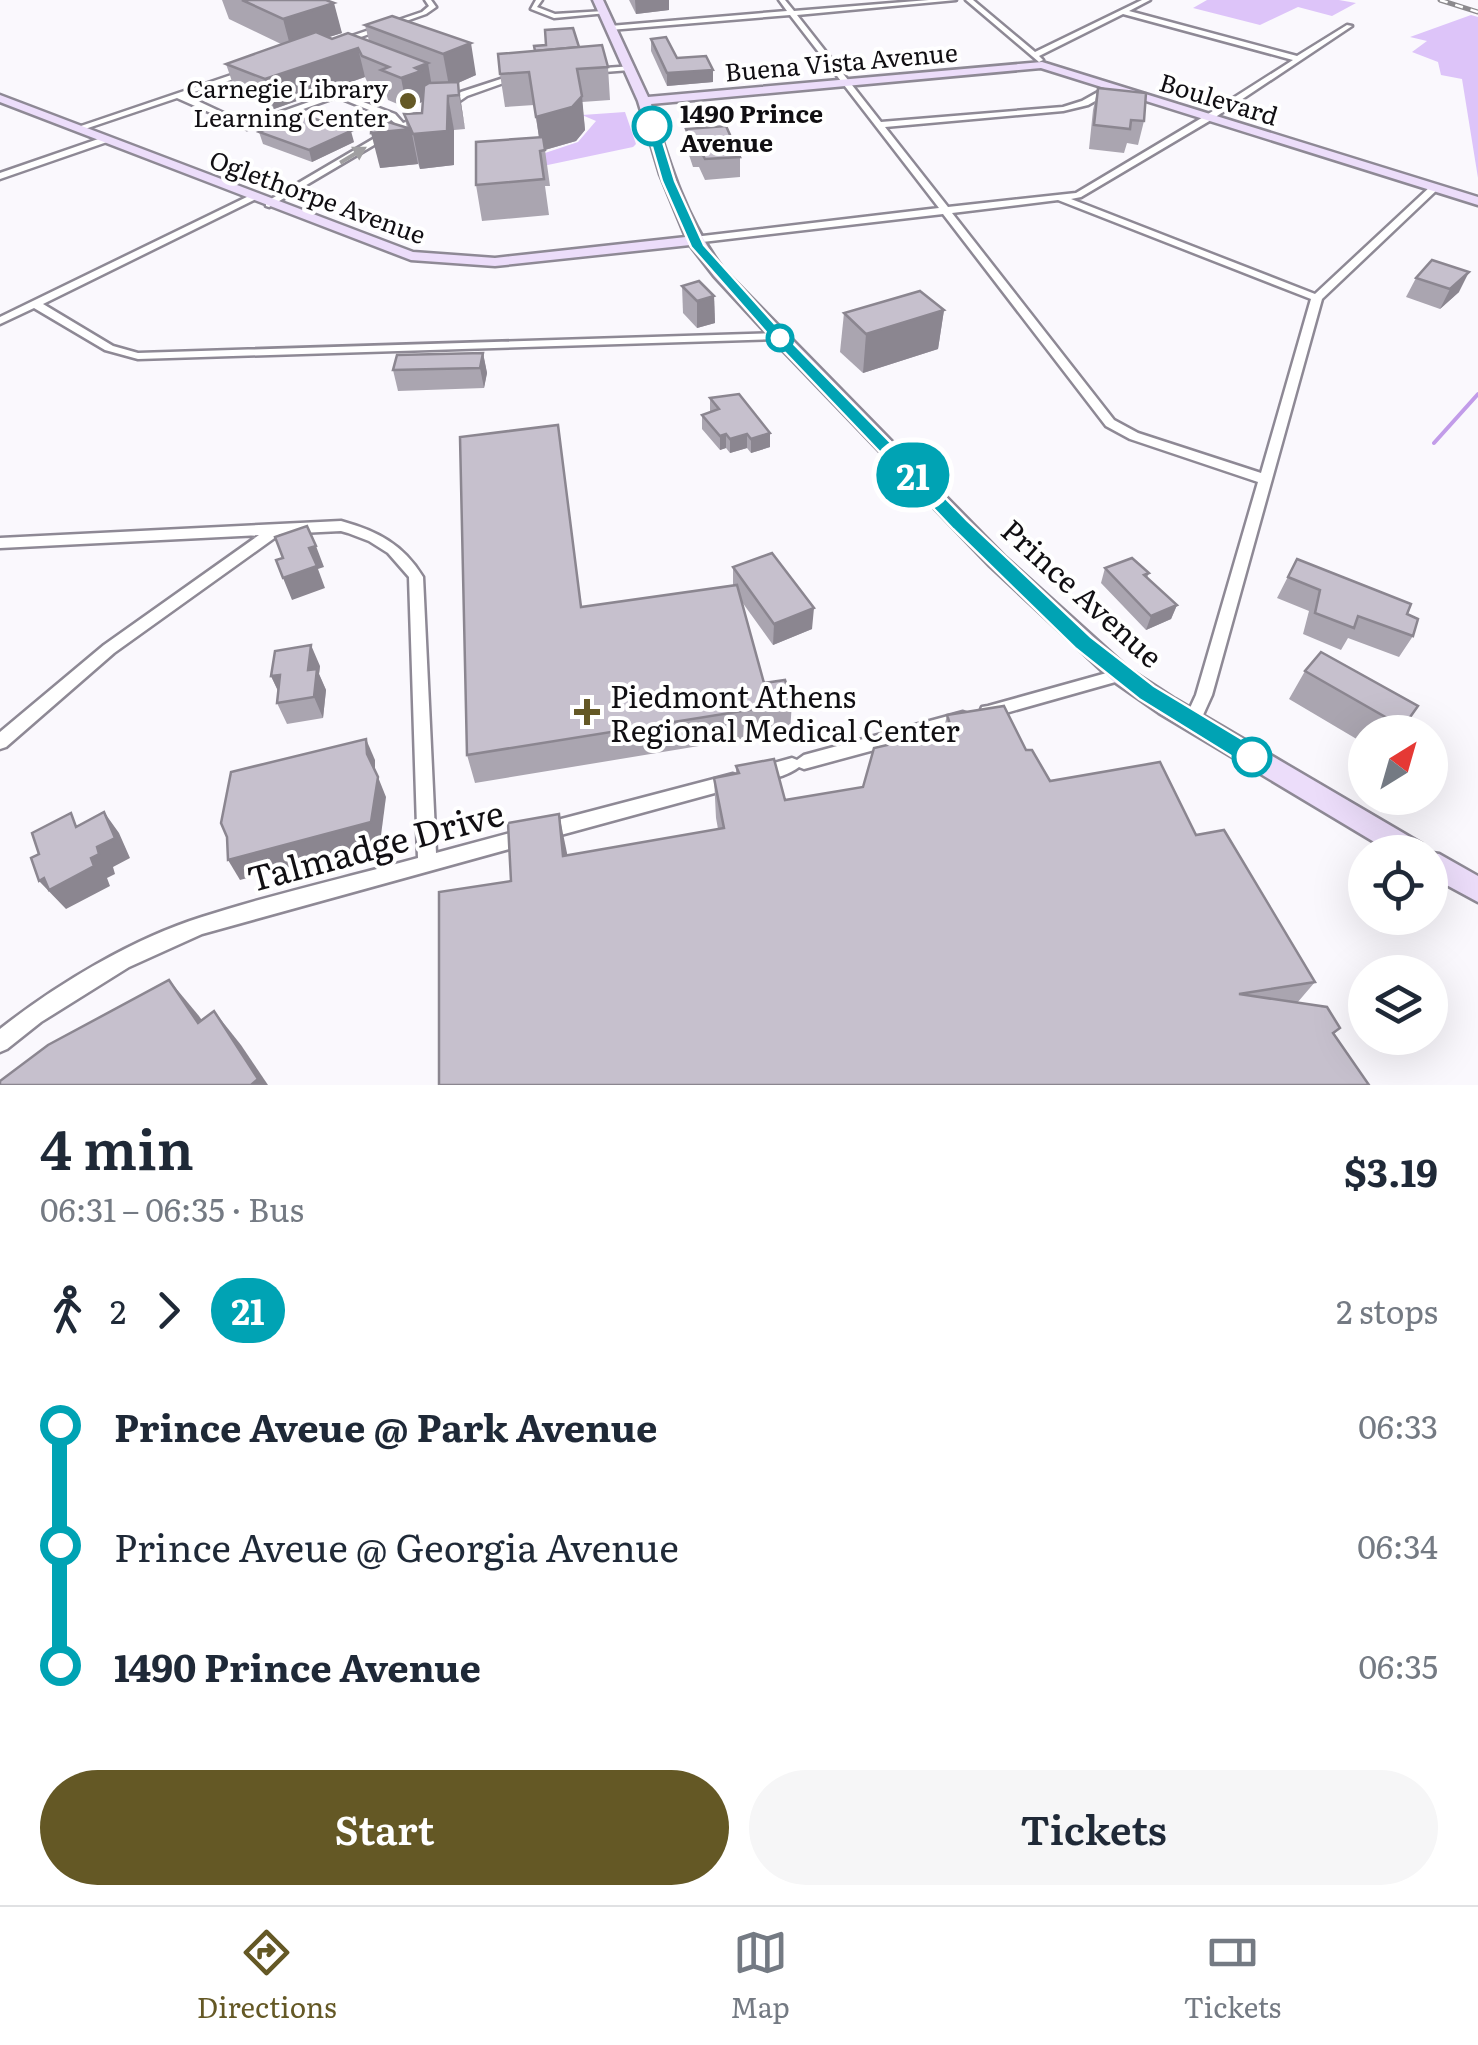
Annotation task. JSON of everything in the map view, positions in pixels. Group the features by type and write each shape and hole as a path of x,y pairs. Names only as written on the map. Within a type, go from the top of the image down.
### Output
{"main road":[{"name":"Prince Avenue","path":"598,0 644,101 666,174 694,240 719,274 972,537 1121,674 1192,721 1384,835"},
{"name":"Buena Vista Avenue","path":"644,101 846,83 1038,60"},
{"name":"Boulevard","path":"1038,60 1110,89 1478,201"},
{"name":"Oglethorpe Avenue","path":"0,98 394,252 436,260 494,262 694,240"},
{"path":"1448,872 1478,890"}],"street":[{"path":"344,51 328,45 428,11 433,4 428,0"},
{"path":"539,0 533,8 547,15 604,13"},
{"path":"782,0 1110,422 1134,436 1264,478"},
{"path":"610,28 953,0"},
{"name":"Boulevard","path":"968,0 1038,60"},
{"name":"Buena Vista Avenue","path":"1038,60 1147,0"},
{"path":"1116,2 1125,11 1300,59"},
{"path":"694,240 1060,198 1088,190 1349,26"},
{"path":"346,28 361,34"},
{"path":"76,129 260,67"},
{"path":"583,72 630,68"},
{"path":"440,110 459,96 506,78 529,76"},
{"path":"878,125 1062,109 1110,89"},
{"path":"178,95 247,126 337,94 392,116 402,126"},
{"path":"269,204 402,126 427,116"},
{"path":"0,176 104,140"},
{"path":"1192,721 1204,694 1317,298 1434,188"},
{"path":"0,321 253,197"},
{"path":"1060,198 1317,298"},
{"path":"34,304 109,348 138,356 778,336"},
{"path":"0,544 340,526 369,533 399,554 416,576 427,863"},
{"path":"0,742 109,649 279,528"},
{"name":"Talmadge Drive","path":"0,1042 34,1015 122,960 200,926 1121,674"}],"shaded area":[{"path":"1207,0 1356,3 1332,16 1298,7 1260,25 1193,8"},
{"path":"1471,15 1478,17 1478,178 1462,79 1441,75 1438,62 1412,52 1427,41 1410,37"},
{"path":"625,112 636,144 633,147 543,166 542,154 578,142 596,121 582,115"}],"building":[{"path":"242,0 326,0 334,3 283,19"},
{"path":"392,16 471,43 443,54 365,25"},
{"path":"573,28 579,47 535,51 534,46 546,45 545,30"},
{"path":"316,32 332,39 348,33 428,63 415,68 421,71 401,78 381,70 389,67 362,56 358,48 265,79 226,64"},
{"path":"666,37 677,58 706,56 713,70 667,73 651,39"},
{"path":"602,45 608,67 577,69 582,96 572,107 536,117 529,72 500,74 498,54"},
{"path":"458,82 459,95 448,96 447,131 413,134 404,114 422,113 424,86"},
{"path":"1098,88 1146,93 1144,121 1131,120 1130,129 1094,125"},
{"path":"301,114 351,131 309,150 259,132"},
{"path":"372,117 411,129 371,133"},
{"path":"726,126 740,157 705,159 698,146 693,147 686,129"},
{"path":"543,137 545,150 540,151 544,179 476,185 476,142"},
{"path":"1432,260 1469,272 1450,289 1416,278"},
{"path":"699,281 714,296 697,301 682,286"},
{"path":"920,291 944,310 866,334 844,313"},
{"path":"483,353 480,368 393,370 397,355"},
{"path":"739,394 770,433 751,439 747,434 730,439 726,434 720,436 702,415 719,409 710,398"},
{"path":"558,425 581,607 737,585 764,683 785,680 792,703 467,755 460,437"},
{"path":"307,526 316,546 309,548 317,566 283,578 276,560 283,558 275,537"},
{"path":"772,553 814,608 774,624 733,567"},
{"path":"1132,558 1149,573 1144,575 1177,605 1151,616 1105,568"},
{"path":"1297,559 1411,604 1407,614 1418,619 1413,636 1358,616 1354,628 1315,613 1320,590 1288,577"},
{"path":"311,645 308,670 317,669 314,697 277,703 280,675 271,676 275,651"},
{"path":"1321,652 1418,706 1412,715 1382,715 1305,671"},
{"path":"1004,706 1026,750 1032,750 1050,781 1160,762 1196,835 1224,830 1315,982 1239,994 1327,1007 1340,1028 1333,1033 1369,1085 439,1085 439,892 511,881 508,823 559,814 563,856 724,828 714,778 739,773 736,766 774,759 785,800 863,787 874,748 952,730 947,715"},
{"path":"366,739 367,754 378,777 371,822 228,860 227,837 221,823 231,772"},
{"path":"104,812 115,838 97,847 99,854 91,858 94,866 49,890 44,878 39,881 31,858 39,854 32,833 71,813 76,827"},
{"path":"169,980 198,1023 214,1011 258,1079 251,1085 0,1085 0,1081 48,1045"}],"waterway":[{"path":"1434,443 1478,394"}],"railway":[{"path":"1440,0 1478,12"}],"bus line":[{"name":"21","path":"652,126 687,226 719,274 960,525 1083,642 1146,692 1252,757"}],"place":[{"name":"Carnegie Library Learning Center","path":"408,101"},
{"name":"1490 Prince Avenue","path":"652,126"},
{"name":"Piedmont Athens Regional Medical Center","path":"587,712"}]}
